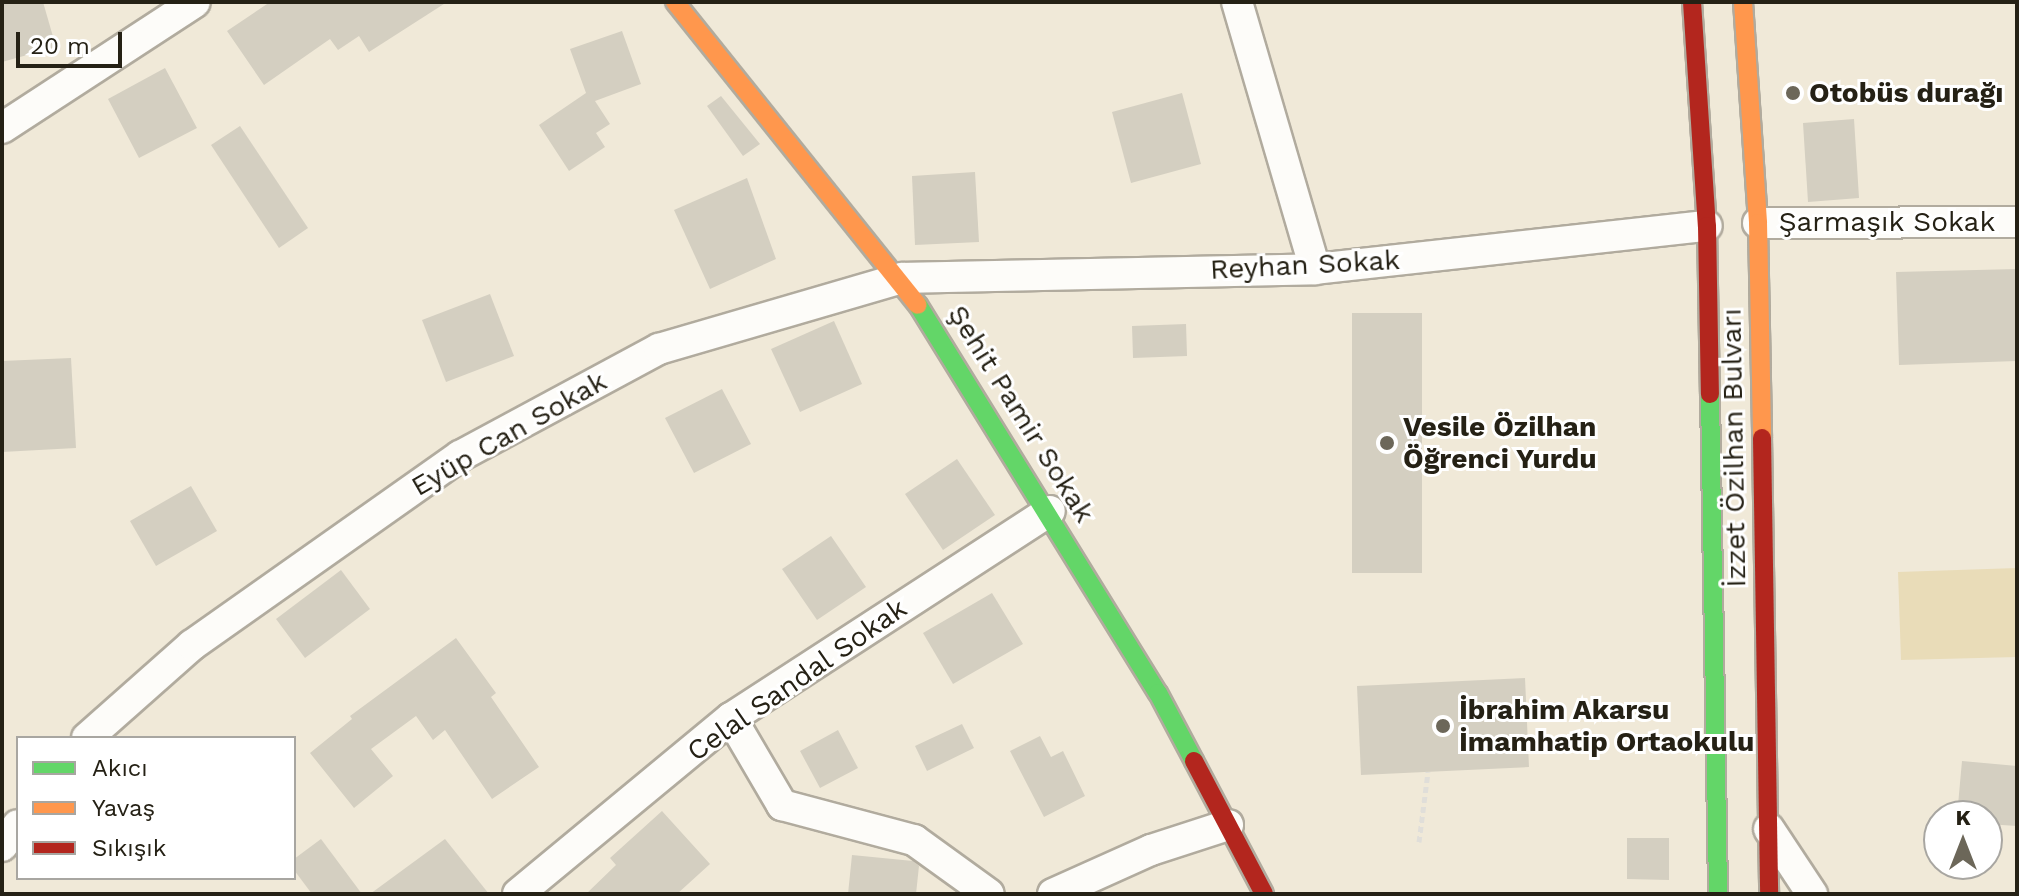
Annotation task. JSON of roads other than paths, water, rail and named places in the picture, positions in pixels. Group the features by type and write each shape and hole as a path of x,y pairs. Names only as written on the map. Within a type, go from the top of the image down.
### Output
{"main road":[{"name":"Şehit Pamir Sokak","path":"675,2 902,278 1050,511 1158,693 1264,894"},
{"name":"İzzet Özilhan Bulvarı","path":"1692,2 1707,226 1718,894"},
{"name":"İzzet Özilhan Bulvarı","path":"1743,2 1758,223 1769,894"},
{"path":"1707,226 1758,223"}],"street":[{"path":"2,128 195,2"},
{"path":"1237,2 1315,269"},
{"name":"Şarmaşık Sokak","path":"1758,223 2017,222"},
{"name":"Reyhan Sokak","path":"902,278 1315,269 1707,226"},
{"name":"Eyüp Can Sokak","path":"89,736 192,645 460,456 659,349 902,278"},
{"name":"Celal Sandal Sokak","path":"518,894 731,718 1050,511"},
{"path":"731,718 782,805 914,840 989,894"},
{"path":"1053,894 1151,850 1228,825"},
{"path":"2,846 16,828"},
{"path":"1769,829 1812,894"}],"place":[{"name":"Otobüs durağı","path":"1793,93"},
{"name":"Vesile Özilhan Öğrenci Yurdu","path":"1387,443"},
{"name":"İbrahim Akarsu İmamhatip Ortaokulu","path":"1443,726"}]}
